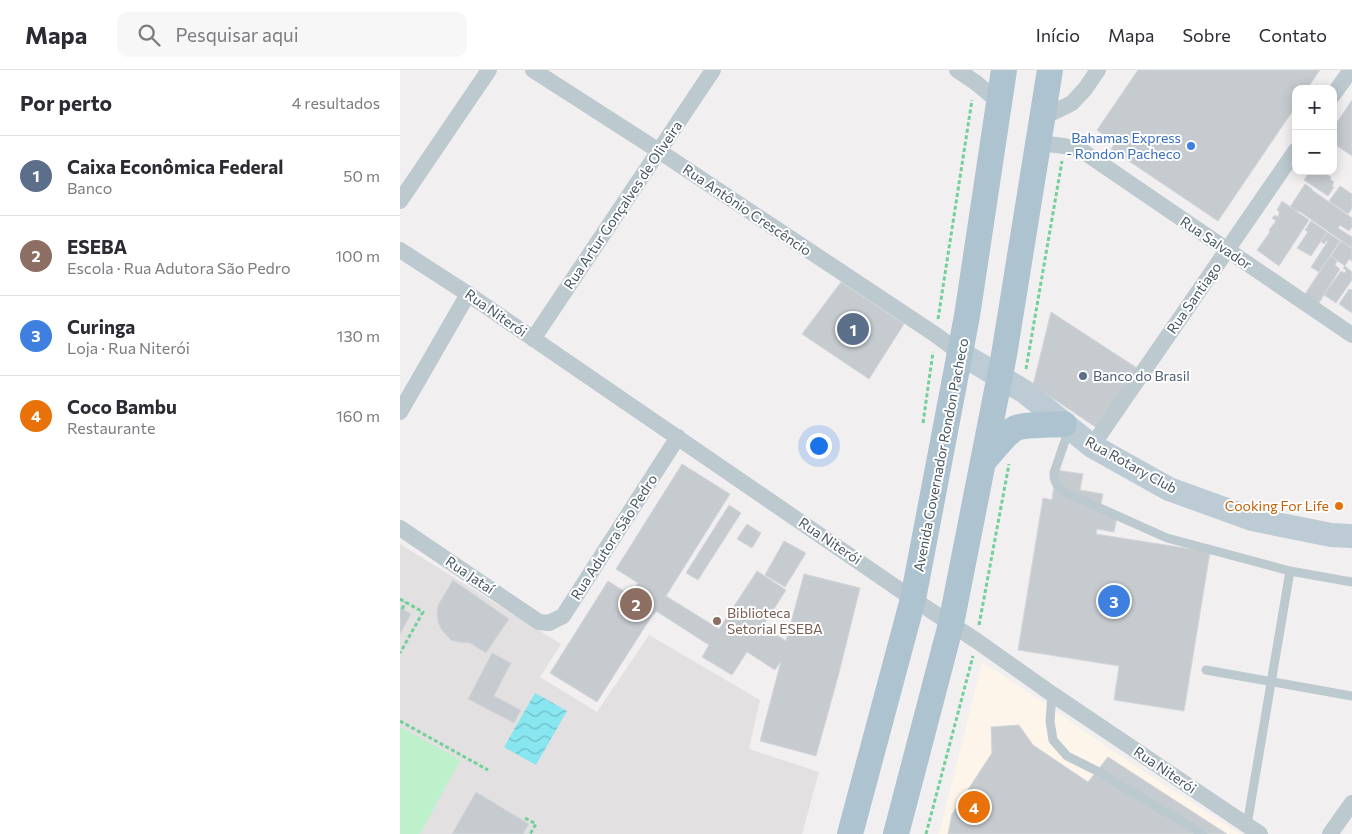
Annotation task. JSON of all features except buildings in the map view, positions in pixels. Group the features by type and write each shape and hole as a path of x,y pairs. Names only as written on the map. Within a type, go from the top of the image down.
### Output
{"main road":[{"name":"Avenida Governador Rondon Pacheco","path":"850,834 913,599 967,316 1004,70"},
{"path":"896,834 952,624 999,376 1050,70"},
{"name":"Rua Rotary Club","path":"960,353 1025,392 1092,446 1169,489 1252,519 1331,535 1352,536"},
{"path":"982,463 996,446 1016,428 1038,425 1067,426"}],"street":[{"path":"400,201 489,70"},
{"name":"Rua Antônio Crescêncio","path":"533,70 659,151 936,335 960,353"},
{"name":"Rua Artur Gonçalves de Oliveira","path":"533,339 713,70"},
{"path":"956,70 975,82 999,102"},
{"path":"1041,131 1072,103 1085,89 1098,70"},
{"path":"1337,89 1351,70"},
{"name":"Rua Salvador","path":"1041,131 1064,146 1081,150 1352,335"},
{"name":"Rua Santiago","path":"1092,446 1292,156"},
{"name":"Rua Niterói","path":"400,250 468,294 1253,830"},
{"path":"400,412 468,294"},
{"name":"Rua Adutora São Pedro","path":"539,622 549,623 563,616 678,437"},
{"name":"Rua Jataí","path":"400,528 539,622"},
{"path":"1330,834 1352,803"}],"lane":[{"path":"1067,426 1054,473 1057,487 1064,492 1167,538 1290,571 1352,582"},
{"path":"1253,830 1270,682 1290,571"},
{"path":"1206,670 1352,696"},
{"path":"1052,694 1050,721 1053,740 1067,756 1097,771 1203,834"}],"path":[{"path":"936,335 975,82"},
{"path":"400,599 423,612 400,653"},
{"path":"402,609 406,602"},
{"path":"400,721 488,770"},
{"path":"525,818 536,824 530,834"}],"shaded area":[{"path":"400,544 561,644 540,677 597,712 649,635 760,700 749,749 819,772 802,834 400,834"},
{"path":"982,662 1116,753 1240,834 939,834"}],"green space":[{"path":"400,727 460,760 420,834 400,834"}],"water":[{"path":"535,693 567,711 536,765 504,747"}],"place":[{"name":"Bahamas Express - Rondon Pacheco","path":"1191,146"},
{"name":"Caixa Econômica Federal","path":"853,329"},
{"name":"Banco do Brasil","path":"1083,376"},
{"name":"Cooking For Life","path":"1339,506"},
{"name":"Curinga","path":"1114,601"},
{"name":"ESEBA","path":"636,604"},
{"name":"Biblioteca Setorial ESEBA","path":"717,621"},
{"name":"Coco Bambu","path":"974,807"}]}
